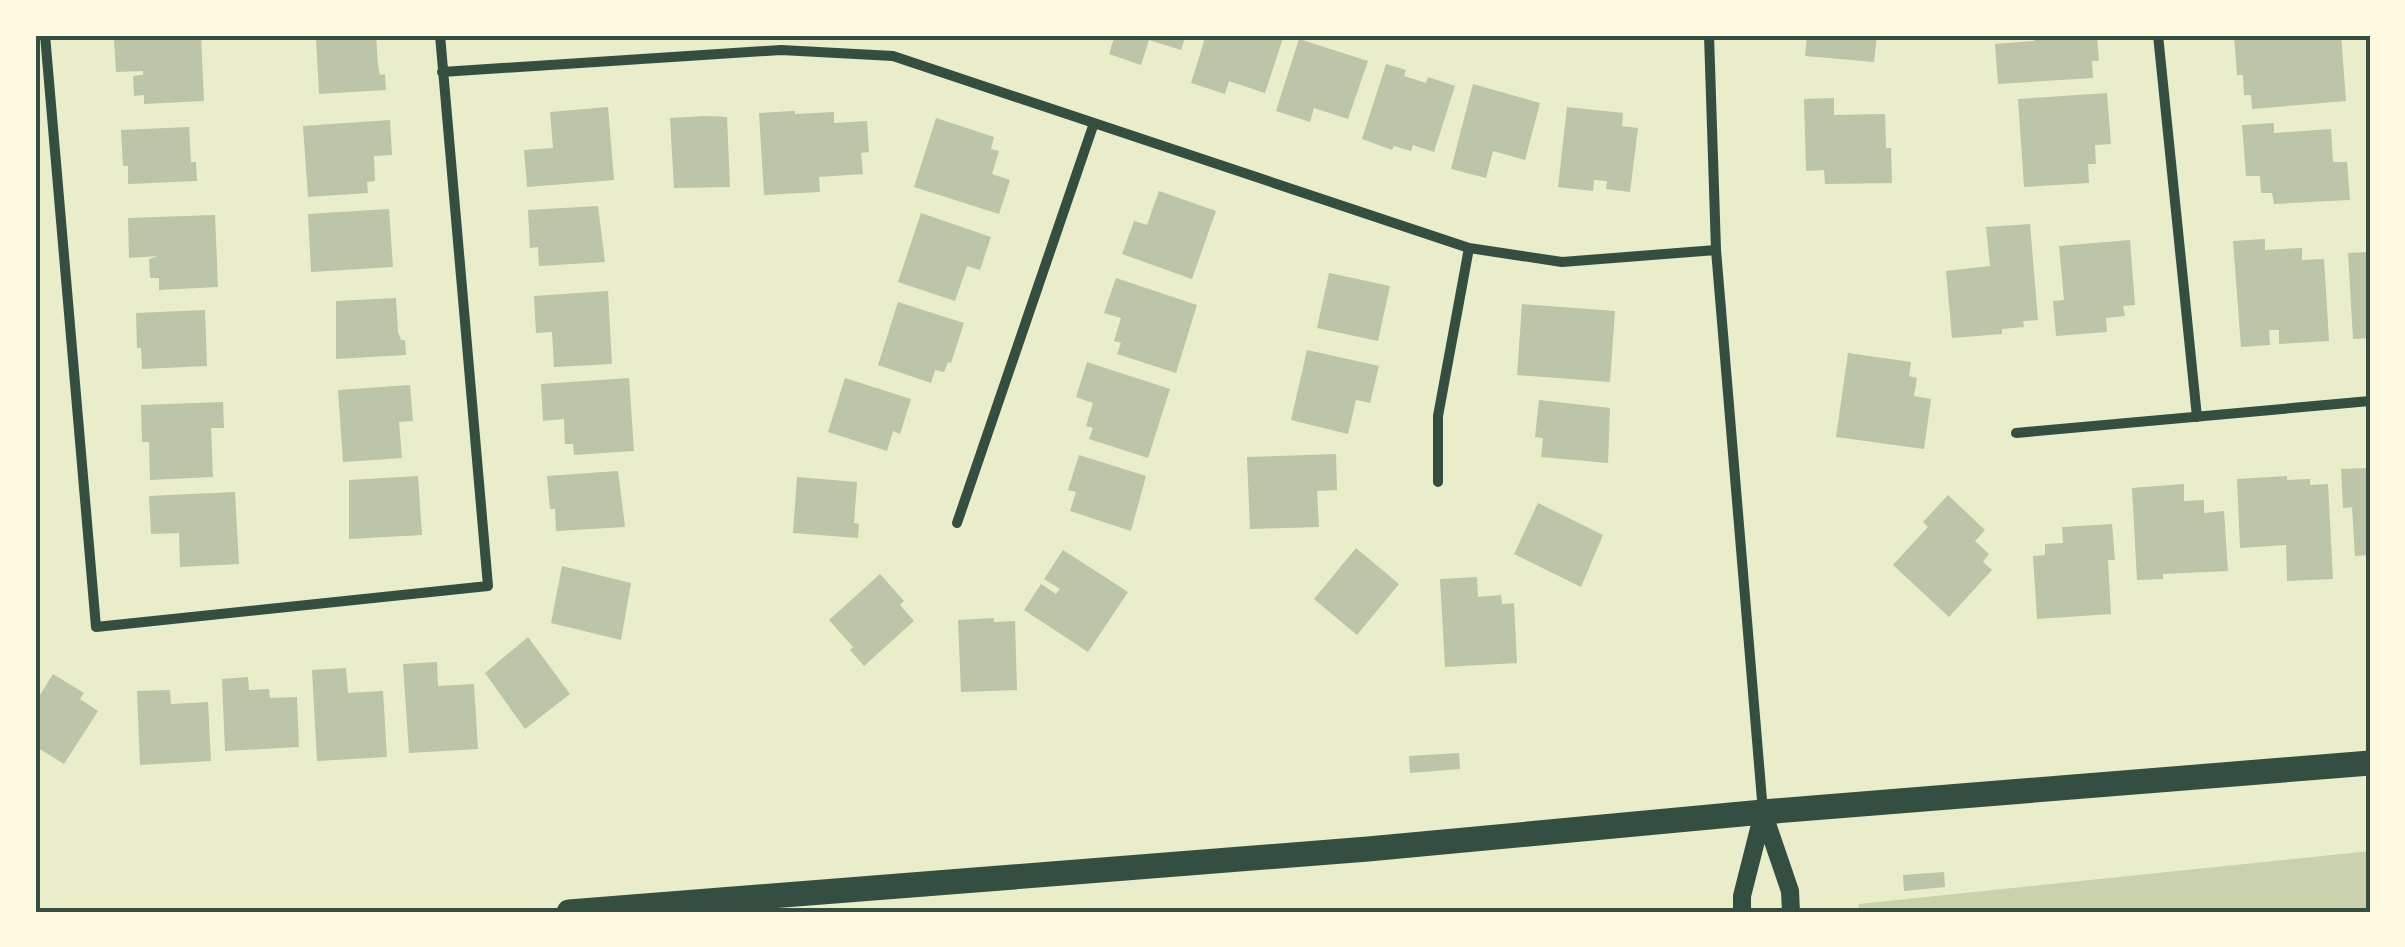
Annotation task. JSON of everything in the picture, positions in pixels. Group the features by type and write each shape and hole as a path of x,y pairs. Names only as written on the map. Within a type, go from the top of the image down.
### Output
{"main road":[{"path":"570,912 1368,849 1763,812 2370,763"}],"street":[{"path":"44,35 96,626 488,586 440,35"},
{"path":"1709,35 1716,250 1763,812 1790,891 1791,912"},
{"path":"2158,35 2197,417"},
{"path":"442,72 781,50 894,56 1468,248 1562,262 1716,250"},
{"path":"957,523 1094,123"},
{"path":"1438,482 1438,416 1468,248"},
{"path":"2016,432 2370,402"},
{"path":"1742,912 1742,896 1763,812"}],"green space":[{"path":"2370,851 2370,912 1858,912 1859,904"}],"building":[{"path":"201,35 204,101 144,104 144,95 134,96 133,76 143,75 143,71 116,72 114,39"},
{"path":"376,35 378,65 380,75 385,74 386,90 319,94 316,37"},
{"path":"1115,35 1186,35 1181,50 1149,40 1141,65 1109,54"},
{"path":"1206,35 1284,35 1265,93 1229,81 1225,94 1191,83"},
{"path":"1807,35 1877,35 1874,62 1805,56"},
{"path":"2033,35 2097,35 2099,61 2092,61 2093,78 1998,84 1995,44 2034,41"},
{"path":"2234,35 2341,35 2346,101 2252,109 2251,95 2244,95 2243,75 2237,75"},
{"path":"1299,39 1368,61 1348,119 1314,108 1310,122 1276,111"},
{"path":"1386,64 1406,70 1404,76 1426,83 1428,77 1455,86 1434,152 1413,145 1411,151 1394,146 1392,150 1362,139"},
{"path":"1473,84 1540,103 1525,160 1493,151 1486,178 1451,169"},
{"path":"2107,93 2111,144 2095,145 2096,164 2088,164 2089,183 2024,187 2018,99"},
{"path":"1834,98 1834,115 1885,114 1892,183 1825,184 1824,170 1806,171 1804,99"},
{"path":"608,107 614,180 527,187 524,150 553,148 550,112"},
{"path":"1567,107 1623,113 1622,126 1638,128 1630,192 1606,189 1607,181 1594,180 1593,191 1558,187"},
{"path":"834,112 834,123 867,121 869,152 861,153 863,174 819,177 820,192 764,195 759,113"},
{"path":"727,117 730,187 674,188 670,118"},
{"path":"936,118 994,137 991,149 999,151 992,174 1010,180 999,214 914,187"},
{"path":"390,120 392,155 374,156 375,181 367,182 368,193 308,197 303,126"},
{"path":"2274,123 2274,133 2331,129 2333,162 2347,162 2350,200 2274,204 2272,193 2261,193 2260,176 2246,176 2242,125"},
{"path":"189,127 191,162 196,162 197,181 128,184 121,130"},
{"path":"1159,191 1216,211 1192,279 1122,254 1134,221 1147,225"},
{"path":"598,206 605,262 539,266 538,247 530,248 528,210"},
{"path":"389,209 393,267 311,272 308,214"},
{"path":"921,213 991,237 980,270 967,266 955,301 898,282"},
{"path":"215,215 218,287 159,290 159,278 150,278 149,259 158,256 129,258 128,218"},
{"path":"2030,224 2038,320 2023,321 2024,327 2002,329 2002,334 1952,338 1946,271 1990,266 1986,227"},
{"path":"2265,239 2265,250 2302,248 2302,260 2324,259 2329,341 2279,344 2279,330 2269,330 2270,345 2241,347 2233,241"},
{"path":"2130,240 2135,305 2123,306 2125,316 2106,318 2107,332 2056,336 2053,301 2064,300 2059,246"},
{"path":"2370,252 2370,338 2353,339 2348,253"},
{"path":"1329,273 1390,286 1378,341 1317,328"},
{"path":"1116,278 1197,305 1176,373 1117,354 1121,343 1114,341 1121,318 1104,313"},
{"path":"608,291 612,364 554,367 552,332 536,333 534,296"},
{"path":"396,298 398,332 401,340 405,340 406,355 336,359 336,301"},
{"path":"898,302 964,323 951,363 944,372 935,370 931,383 878,365"},
{"path":"1522,304 1615,311 1610,382 1517,375"},
{"path":"205,310 207,366 142,369 136,313"},
{"path":"1307,350 1379,366 1370,403 1356,400 1348,434 1291,420"},
{"path":"1848,353 1911,362 1909,376 1917,378 1914,396 1931,399 1924,449 1836,437"},
{"path":"1087,362 1170,389 1148,458 1089,439 1093,428 1086,426 1093,403 1076,397"},
{"path":"629,378 634,451 574,455 573,444 565,444 564,419 543,421 541,384"},
{"path":"845,378 911,399 900,434 893,431 887,451 828,432"},
{"path":"410,385 413,421 399,422 402,458 343,462 338,390"},
{"path":"1539,400 1610,408 1608,463 1541,457 1543,438 1535,437"},
{"path":"223,402 224,428 211,428 213,477 150,480 149,442 142,442 141,405"},
{"path":"1336,454 1337,490 1317,491 1319,527 1250,529 1247,457"},
{"path":"1079,455 1146,476 1131,531 1070,511 1076,492 1068,490"},
{"path":"2370,468 2370,555 2355,556 2352,507 2343,508 2341,469"},
{"path":"618,471 625,527 556,531 547,476"},
{"path":"418,476 422,535 349,539 349,480"},
{"path":"2287,476 2287,480 2310,479 2310,485 2328,484 2333,579 2287,581 2286,545 2240,548 2237,479"},
{"path":"797,477 857,482 854,523 859,524 858,538 793,533"},
{"path":"2184,484 2184,501 2204,500 2204,513 2224,511 2228,571 2163,574 2163,579 2137,580 2132,488"},
{"path":"235,492 239,564 180,567 179,533 151,534 149,496"},
{"path":"1948,495 1985,530 1975,541 1989,554 1983,562 1992,570 1949,617 1893,565 1928,527 1923,522"},
{"path":"1538,503 1603,535 1581,587 1514,554"},
{"path":"2112,524 2115,560 2108,560 2111,614 2037,619 2033,556 2045,555 2045,544 2063,543 2062,527"},
{"path":"1356,548 1399,584 1357,635 1314,599"},
{"path":"1063,550 1128,592 1088,652 1024,610 1041,584 1056,594 1060,589 1044,579"},
{"path":"562,566 631,583 621,640 551,623"},
{"path":"880,574 904,601 900,605 914,621 864,666 829,620"},
{"path":"1477,577 1478,597 1501,595 1502,604 1514,603 1517,663 1445,667 1440,579"},
{"path":"994,618 994,622 1015,621 1017,690 961,692 958,620"},
{"path":"528,637 570,694 525,729 485,673"},
{"path":"437,662 438,686 474,684 478,749 409,753 403,664"},
{"path":"346,668 348,693 383,691 387,757 317,761 312,670"},
{"path":"53,674 84,693 80,699 98,711 64,764 35,746 35,703"},
{"path":"248,677 249,690 269,689 270,698 297,697 299,747 225,751 222,679"},
{"path":"170,690 171,704 208,702 211,761 140,765 137,691"},
{"path":"1459,753 1460,769 1410,773 1409,756"},
{"path":"1944,872 1945,887 1904,891 1903,875"}]}
